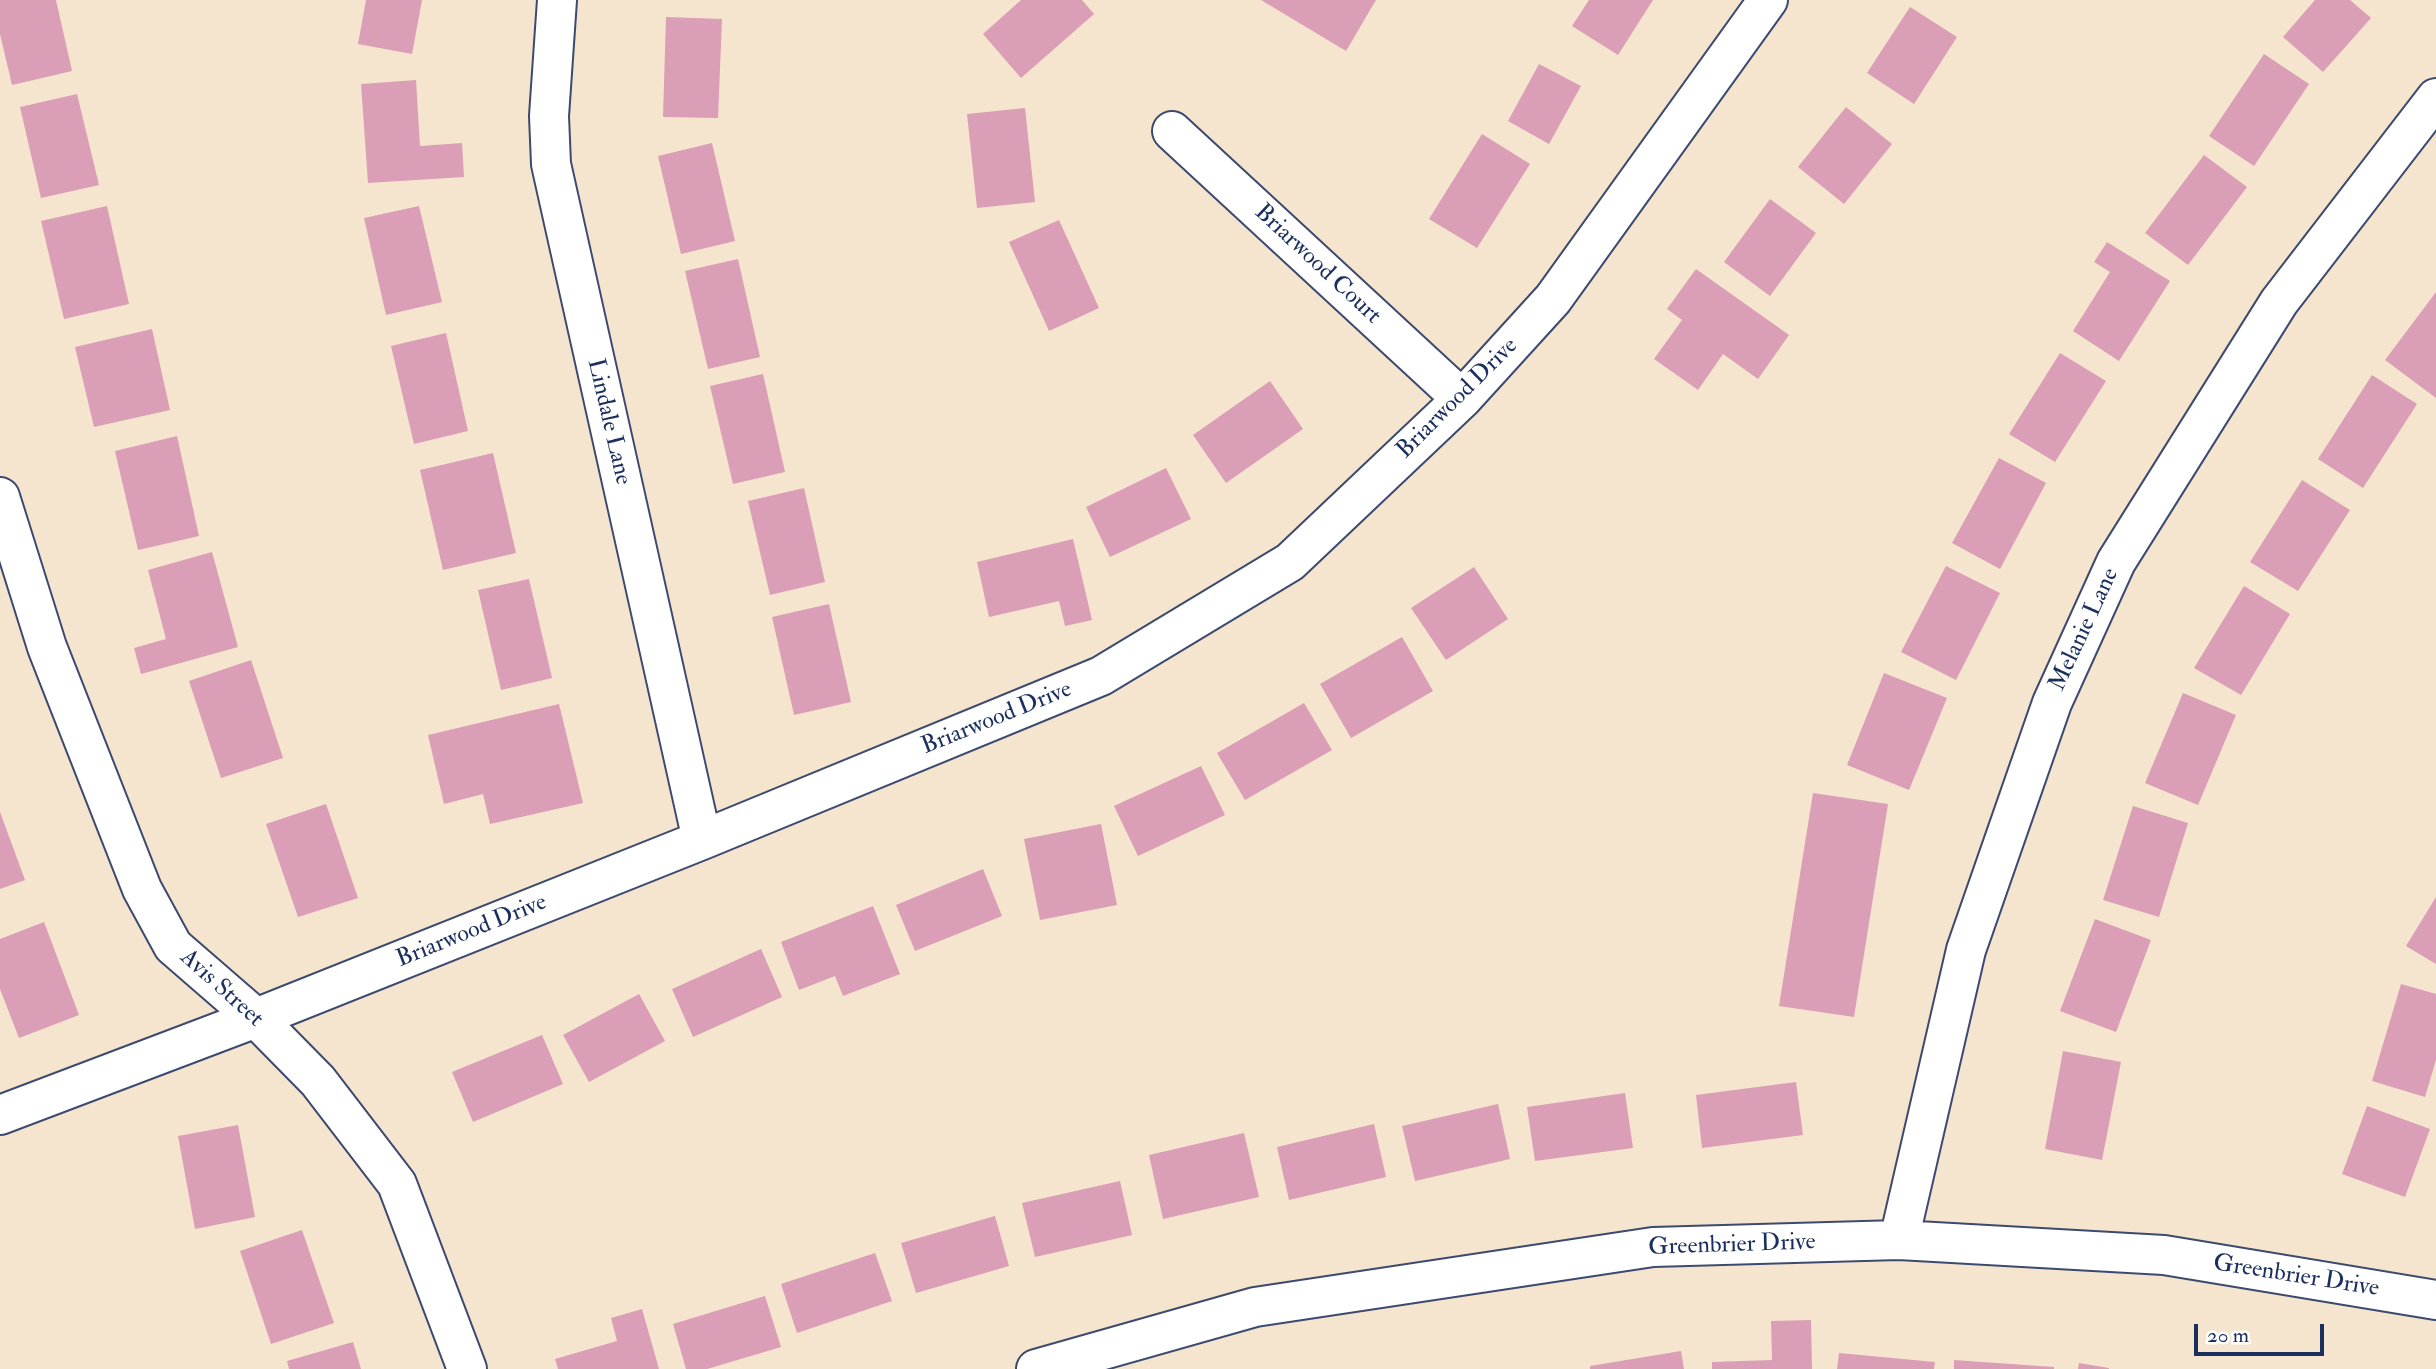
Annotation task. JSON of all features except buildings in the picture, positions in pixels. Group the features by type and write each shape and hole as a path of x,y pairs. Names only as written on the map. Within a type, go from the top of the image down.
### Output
{"street":[{"name":"Lindale Lane","path":"557,0 550,116 551,164 702,840"},
{"name":"Briarwood Drive","path":"0,1115 256,1018 702,840 1101,676 1290,562 1462,399 1553,299 1768,0"},
{"name":"Melanie Lane","path":"1899,1240 1966,950 2052,703 2116,562 2280,302 2436,98"},
{"name":"Briarwood Court","path":"1172,131 1462,399"},
{"name":"Avis Street","path":"0,497 47,647 142,888 173,946 256,1018 318,1081 397,1184 467,1369"},
{"name":"Greenbrier Drive","path":"1036,1369 1255,1307 1654,1247 1899,1240 2164,1255 2436,1300"}]}
